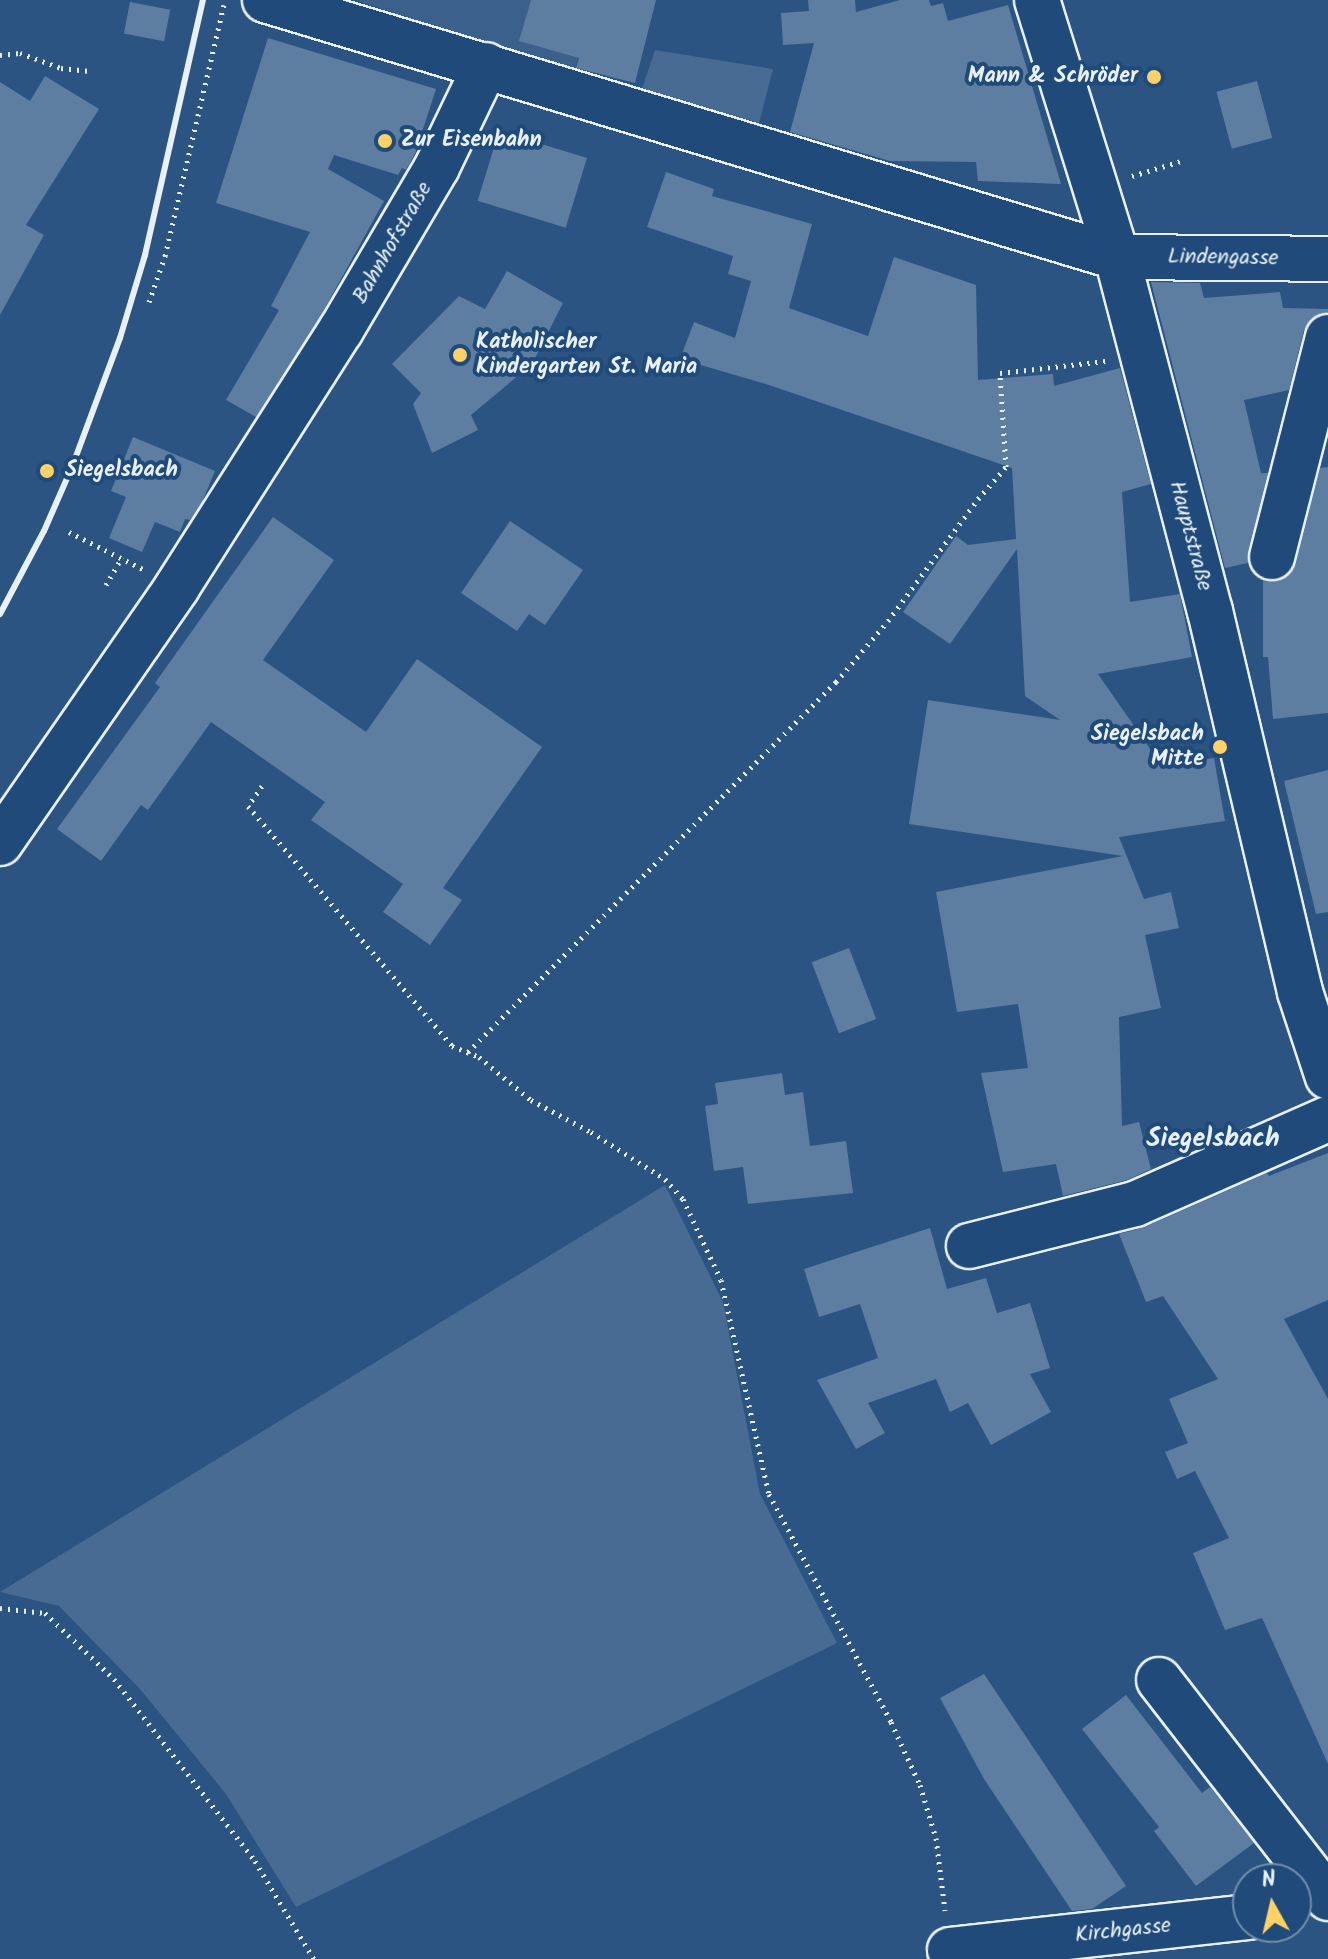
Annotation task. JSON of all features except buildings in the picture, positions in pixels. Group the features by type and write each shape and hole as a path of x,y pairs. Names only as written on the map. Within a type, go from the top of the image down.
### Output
{"street":[{"path":"265,0 1117,257"},
{"name":"Hauptstraße","path":"1037,0 1117,257 1210,611 1300,992 1328,1077"},
{"name":"Bahnhofstraße","path":"0,843 177,587 341,330 437,167 486,65"},
{"name":"Lindengasse","path":"1117,257 1328,259"},
{"path":"1272,557 1328,337"},
{"path":"969,1246 1135,1204 1328,1119"},
{"path":"1159,1680 1292,1863"},
{"name":"Kirchgasse","path":"950,1950 1232,1919"}],"path":[{"path":"149,302 165,256 222,14"},
{"path":"0,55 20,53 61,68 92,71"},
{"path":"1096,187 1181,161"},
{"path":"468,1052 836,682 888,621 978,499 1006,467 1000,373 1143,357"},
{"path":"69,532 114,554"},
{"path":"106,585 122,557"},
{"path":"262,786 248,806 452,1046 479,1057 531,1100 591,1132 665,1179 683,1199 721,1280 769,1494 891,1722 920,1785 936,1838 950,1950"},
{"path":"0,1608 45,1613 114,1679 255,1861 314,1959"}],"shaded area":[{"path":"355,0 591,0 574,74"},
{"path":"655,50 773,69 759,123 642,89"},
{"path":"665,1185 723,1302 760,1494 837,1643 296,1907 226,1794 140,1689 59,1606 0,1592"}],"railway":[{"path":"0,614 44,531 72,467 120,338 145,255 203,0"}],"place":[{"name":"Mann & Schröder","path":"1154,77"},
{"name":"Zur Eisenbahn","path":"385,141"},
{"name":"Katholischer Kindergarten St. Maria","path":"460,355"},
{"name":"Siegelsbach","path":"47,471"},
{"name":"Siegelsbach Mitte","path":"1220,747"}],"district":[{"name":"Siegelsbach","path":"1213,1140"}]}
